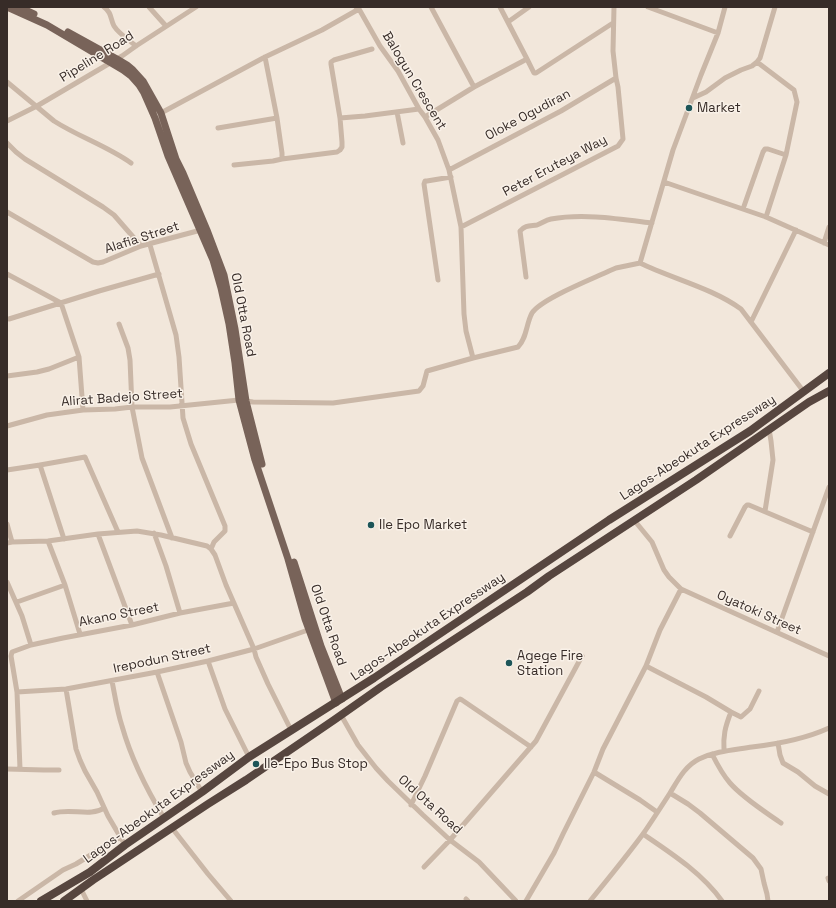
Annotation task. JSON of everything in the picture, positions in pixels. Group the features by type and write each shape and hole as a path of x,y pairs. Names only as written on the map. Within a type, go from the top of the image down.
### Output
{"highway":[{"name":"Lagos-Abeokuta Expressway","path":"41,901 90,872 250,757 418,649 609,520 750,431 829,373"},
{"name":"Lagos-Abeokuta Expressway","path":"64,901 93,880 246,780 380,687 742,449 809,402 829,391"},
{"path":"90,872 93,880"}],"main road":[{"name":"Old Otta Road","path":"7,7 47,25 114,61 127,65 139,76 147,88 161,113 176,159 207,230 224,275 235,329 242,401"},
{"name":"Old Otta Road","path":"19,7 48,21 114,61 131,76 144,93 155,118 168,156 213,260 229,324 242,401 339,701"},
{"path":"242,401 255,460 288,559 308,630 339,701"}],"street":[{"path":"104,7 110,12 114,26 118,31 136,46"},
{"path":"149,7 166,26"},
{"name":"Pipeline Road","path":"7,121 37,106 114,61 196,7"},
{"path":"431,7 474,87"},
{"path":"500,7 534,73 540,72 613,23"},
{"path":"508,22 529,7"},
{"name":"Peter Eruteya Way","path":"461,227 618,146 623,139 613,51 614,7"},
{"path":"648,7 718,33"},
{"path":"640,263 674,150 718,33 725,7"},
{"path":"693,98 706,92 725,78 752,66 757,62 760,58 775,7"},
{"path":"161,113 265,57 322,30 357,8"},
{"name":"Balogun Crescent","path":"357,8 380,46 398,71 425,117 438,140 449,170 461,227 464,314 466,330 473,358"},
{"path":"234,165 337,152 340,150 342,147 342,142 340,118 331,62 372,49"},
{"path":"265,57 277,118 282,159"},
{"path":"425,117 474,87 527,59"},
{"path":"757,62 794,90 797,102 786,155 766,217"},
{"name":"Oloke Ogudiran","path":"449,170 561,112 616,78"},
{"path":"7,82 54,121 131,163"},
{"path":"340,118 419,109"},
{"path":"397,112 403,142"},
{"path":"218,128 277,118"},
{"path":"7,143 25,159 104,207 114,215 141,246"},
{"path":"743,209 763,152 768,149 786,155"},
{"path":"438,280 424,184 427,180 451,177"},
{"path":"664,182 766,217 827,244 829,227"},
{"name":"Alafia Street","path":"7,212 93,262 98,263 141,246 150,245 201,230"},
{"path":"526,277 520,231 523,228 551,219 584,217 612,218 652,223"},
{"path":"751,322 796,230"},
{"path":"150,245 176,335 184,422 191,444 225,526 225,531 214,542 211,549"},
{"path":"473,358 518,347 522,342 532,313 543,303 616,268 640,263 713,293 732,302 741,309 804,392"},
{"path":"7,274 61,303 79,357 83,410"},
{"path":"9,319 159,274"},
{"path":"120,324 128,348 132,407 144,465 172,538"},
{"path":"7,376 49,369 79,357"},
{"name":"Alirat Badejo Street","path":"7,426 47,415 83,410 132,407 170,407 242,401 333,403 419,391 423,386 427,371 473,358"},
{"path":"765,511 772,460 772,441 769,429"},
{"path":"7,470 85,456 118,532"},
{"path":"40,465 64,539"},
{"path":"777,632 829,487"},
{"path":"730,536 747,505 765,511 813,532"},
{"path":"526,901 554,853 594,772 602,749 646,666 660,630 681,590 664,570 652,542 634,520"},
{"path":"7,524 10,543 48,542 98,534 137,532 154,533 211,549 215,555 265,679 291,730"},
{"path":"154,533 166,566 180,613"},
{"path":"98,534 132,625"},
{"path":"48,542 65,585 80,634"},
{"path":"7,582 22,616 31,645"},
{"path":"16,602 65,585"},
{"name":"Oyatoki Street","path":"681,590 829,656"},
{"name":"Akano Street","path":"17,692 11,654 12,652 31,645 80,634 132,625 180,613 234,603"},
{"name":"Irepodun Street","path":"17,692 66,689 157,672 254,649 308,630"},
{"path":"424,867 450,840 536,741 582,656"},
{"path":"208,661 225,709 250,757"},
{"path":"646,666 741,717 750,710 759,691"},
{"path":"157,672 181,742 186,763 202,792"},
{"path":"112,681 119,718 131,752 145,784 164,818"},
{"path":"66,689 76,749 85,771 125,846"},
{"path":"17,692 20,769"},
{"path":"411,805 457,701 460,699 531,747"},
{"path":"724,751 724,732 730,712"},
{"name":"Old Ota Road","path":"340,715 358,744 388,781 411,805 450,840 479,862 516,901"},
{"path":"590,901 617,869 643,834 682,774 693,762 703,757 724,751 778,743 812,735 829,728"},
{"path":"778,743 783,763 829,794"},
{"path":"712,754 730,784 781,823"},
{"path":"7,769 59,770"},
{"path":"594,772 657,812"},
{"path":"670,793 700,813 746,851 761,869 768,894 768,901"},
{"path":"54,813 64,811 94,812 104,808"},
{"path":"172,828 231,901"},
{"path":"643,834 673,854 690,868 715,891 723,901"},
{"path":"18,901 63,870 76,864 120,837"},
{"path":"80,889 87,901"}],"place":[{"name":"Market","path":"689,108"},
{"name":"Ile Epo Market","path":"371,525"},
{"name":"Agege Fire Station","path":"509,663"},
{"name":"Ile-Epo Bus Stop","path":"256,764"}]}
